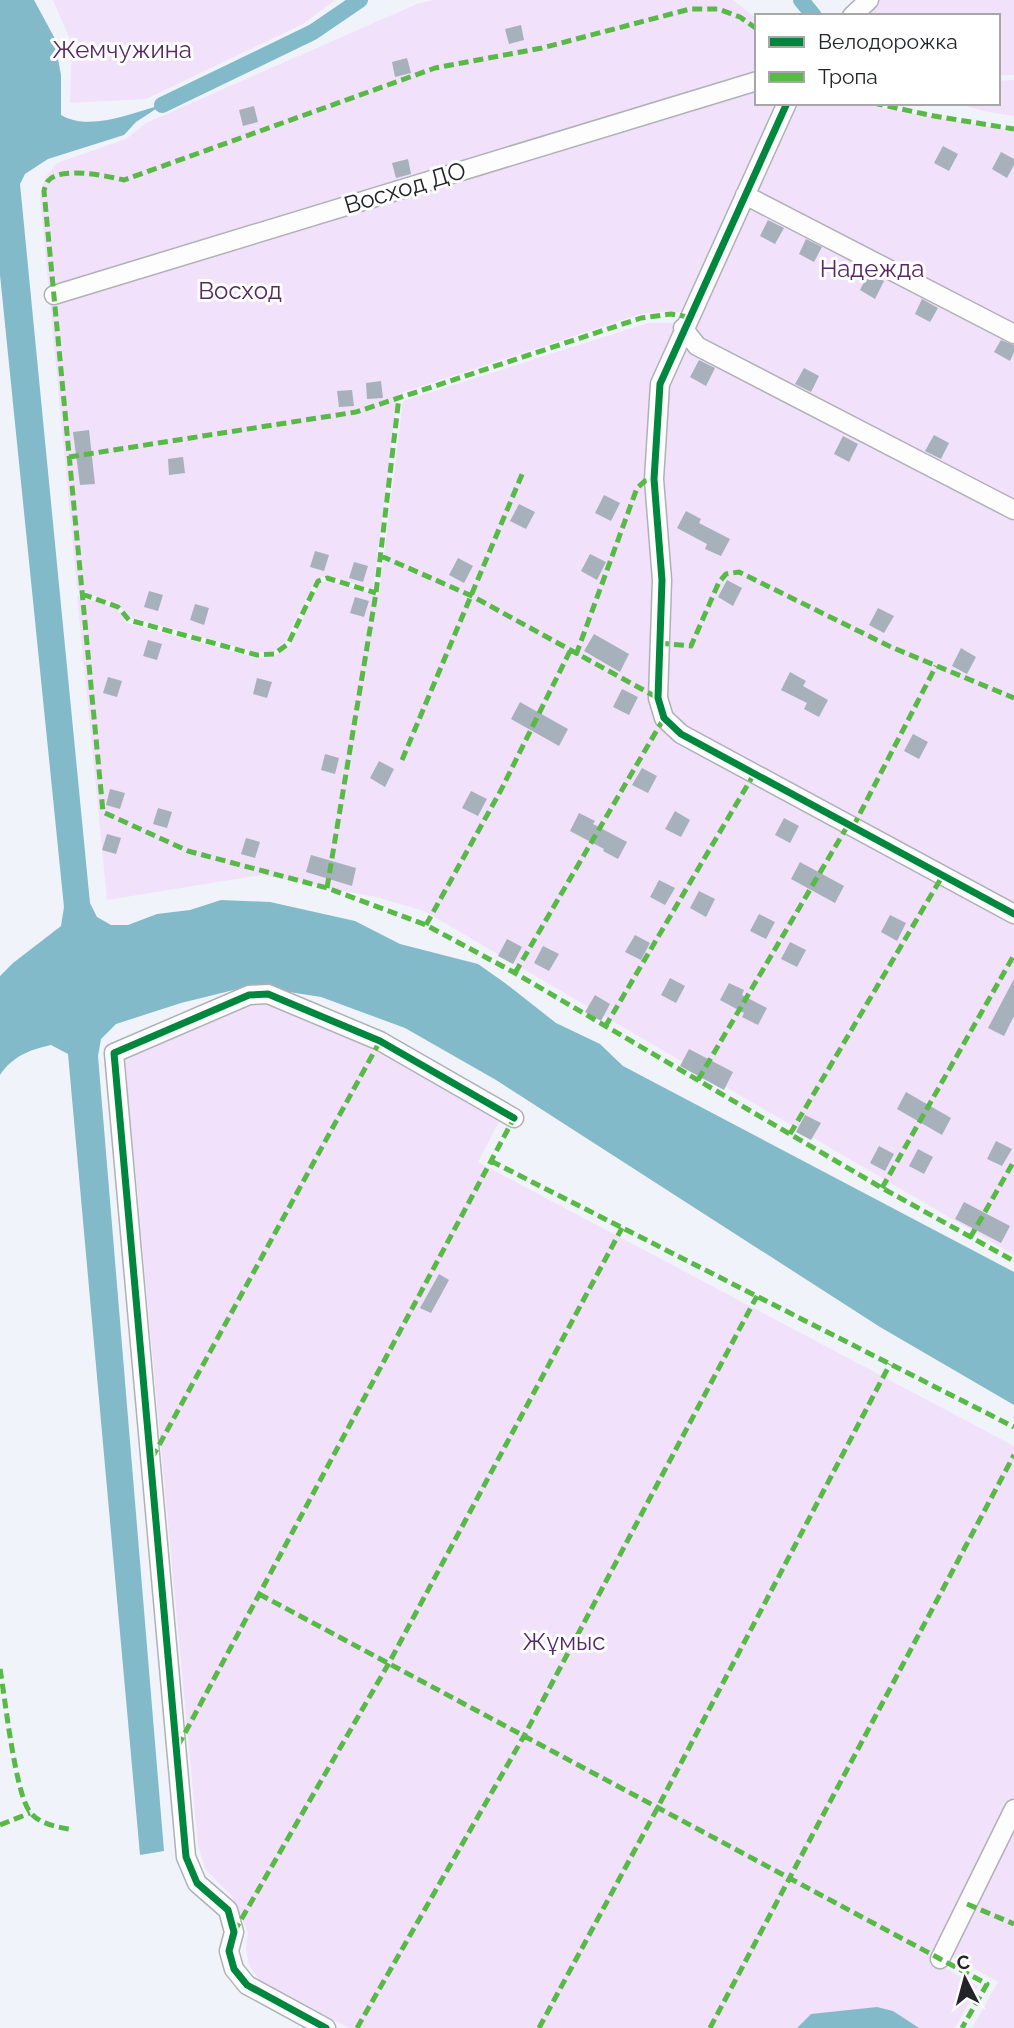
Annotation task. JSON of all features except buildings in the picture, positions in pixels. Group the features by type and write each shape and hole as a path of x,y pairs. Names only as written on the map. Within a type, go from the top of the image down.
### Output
{"street":[{"path":"854,14 869,0"},
{"name":"Восход ДО","path":"54,295 755,82"},
{"path":"786,105 683,328 660,384 654,479 662,580 658,698 664,718 681,734 1014,914"},
{"path":"746,195 1014,334"},
{"path":"683,328 697,346 1014,510"},
{"path":"326,2028 247,1985 234,1969 229,1951 234,1932 228,1909 197,1883 186,1857 114,1053 249,995 268,994 380,1041 514,1118"},
{"path":"940,1959 1014,1809"}],"green space":[{"name":"Жемчужина","path":"53,0 335,0 303,24 146,99 70,103 72,44"},
{"name":"Восход","path":"434,0 733,0 755,17 755,105 782,105 686,313 668,311 640,314 398,394 373,589 326,575 315,580 286,641 273,651 256,652 130,617 118,604 77,589 40,196 45,178 57,163 126,139 146,123 417,4"},
{"path":"878,0 1014,0 1014,75 1000,75 1000,14 863,14"},
{"path":"1014,80 1014,116 964,105 1000,105 1000,81"},
{"name":"Надежда","path":"791,105 871,105 1014,131 1014,503 700,340 691,327"},
{"path":"648,323 679,323 685,344 1014,517 1014,1255 424,911 376,897 261,875 107,900 77,595 116,609 127,623 257,658 274,657 290,646 320,583 328,581 379,595 403,401"},
{"name":"Жұмыс","path":"269,1002 379,1049 500,1120 478,1162 1014,1446 1014,1805 934,1962 978,1986 955,2028 349,2028 260,1981 249,1965 246,1949 248,1933 232,1896 205,1869 198,1845 125,1058 247,1006"},
{"path":"1014,1828 1014,2028 972,2028 998,1982 950,1955"}],"water":[{"path":"0,0 34,0 54,37 61,75 61,115 72,120 98,121 162,105 136,122 124,135 48,159 25,174 20,184 90,903 97,917 111,925 128,925 157,914 190,910 221,900 270,902 355,921 400,944 478,964 556,1023 600,1044 623,1066 1014,1272 1014,1405 880,1327 496,1080 405,1028 321,997 250,986 181,1003 116,1024 101,1039 98,1056 164,1851 140,1855 68,1054 51,1045 36,1049 16,1058 0,1075 0,976 61,926 64,907 0,275"},
{"path":"877,2007 893,2011 919,2028 797,2028 811,2014"}],"waterway":[{"path":"162,105 313,32 360,0"},
{"path":"801,0 812,14"}],"marked path":[{"path":"755,28 740,17 718,9 690,9 542,48 435,68 124,180 73,173 54,176 48,181 44,191 103,812 188,851 327,888 426,925 515,973 882,1188 1014,1261"},
{"path":"882,105 1014,129"},
{"path":"69,457 356,412 641,318 671,314 689,317"},
{"path":"327,888 376,593 399,397"},
{"path":"402,760 523,472"},
{"path":"576,655 637,488 645,481 654,479"},
{"path":"381,556 472,596 658,698"},
{"path":"659,643 691,646 719,582 726,574 739,572 891,647 1014,698"},
{"path":"82,594 118,607 129,620 257,655 274,654 288,644 318,581 327,578 376,593"},
{"path":"426,925 501,790 570,651"},
{"path":"853,827 936,666"},
{"path":"515,973 664,718"},
{"path":"605,1027 754,774"},
{"path":"698,1080 848,825"},
{"path":"790,1134 943,875"},
{"path":"882,1188 1014,955"},
{"path":"152,1458 380,1041"},
{"path":"178,1746 514,1118"},
{"path":"491,1161 1014,1427"},
{"path":"970,1238 1014,1161"},
{"path":"234,1932 389,1663 622,1228"},
{"path":"357,2028 524,1736 757,1296"},
{"path":"539,2028 890,1364"},
{"path":"710,2028 1014,1455"},
{"path":"259,1594 987,1984 962,2028"},
{"path":"0,1669 15,1766 25,1802 30,1812 42,1822 69,1829"},
{"path":"0,1825 30,1813"},
{"path":"967,1904 1014,1924"}],"cycle path":[{"path":"786,105 660,384 654,479 662,580 658,698 664,718 681,734 1014,914"},
{"path":"326,2028 247,1985 234,1969 229,1951 234,1932 228,1910 197,1883 186,1857 114,1053 249,995 268,994 380,1041 514,1118"}]}
